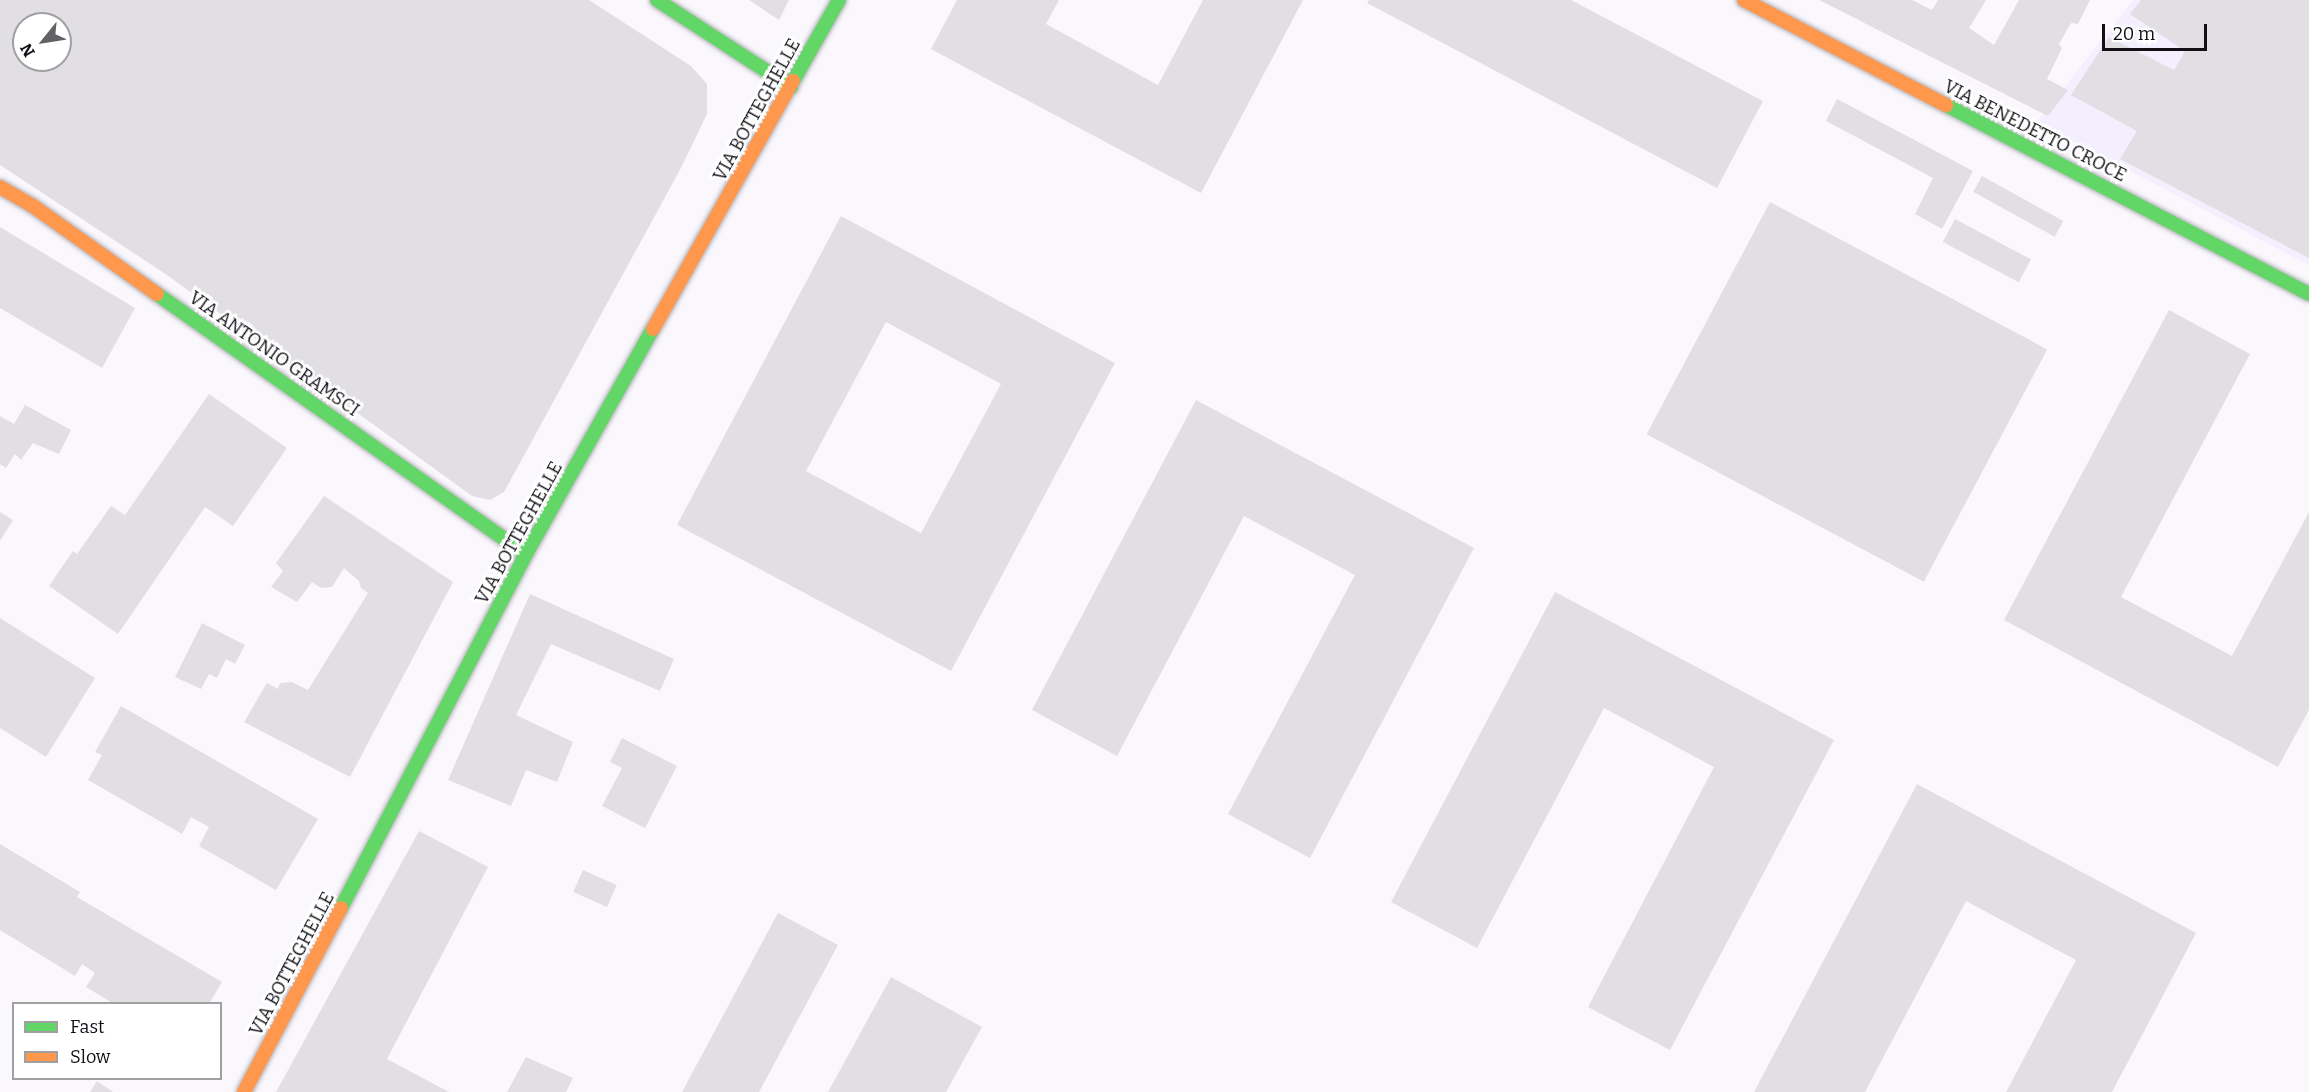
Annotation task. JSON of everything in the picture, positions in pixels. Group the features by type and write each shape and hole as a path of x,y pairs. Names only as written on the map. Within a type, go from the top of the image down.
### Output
{"main road":[{"path":"657,0 791,87"},
{"name":"VIA BOTTEGHELLE","path":"244,1092 526,554 839,0"},
{"name":"VIA BENEDETTO CROCE","path":"1744,0 2309,294"},
{"name":"VIA ANTONIO GRAMSCI","path":"0,187 33,206 526,554"}],"shaded area":[{"path":"2133,0 2309,0 2309,265 2037,122"}],"building":[{"path":"0,0 589,0 691,66 707,84 707,114 681,168 504,492 490,500 472,496 167,275 0,165"},
{"path":"749,0 789,0 779,20"},
{"path":"957,0 1059,0 1046,24 1158,85 1203,0 1303,0 1201,193 931,49"},
{"path":"1369,0 1571,0 1763,101 1717,188 1367,3"},
{"path":"1819,0 1912,0 1932,10 1938,0 1986,0 1969,28 1994,45 2019,0 2090,0 2078,24 2071,23 2059,44 2062,48 2047,79 2068,90 2048,116"},
{"path":"2141,0 2309,0 2309,258 2120,159 2137,131 2071,95 2109,37 2174,70 2185,51 2130,14"},
{"path":"1837,99 1973,171 1942,229 1915,214 1933,178 1826,121"},
{"path":"1982,176 2063,221 2055,237 1973,192"},
{"path":"1770,202 2047,349 1924,582 1647,434"},
{"path":"841,216 1115,363 951,671 677,525","holes":["886,322 1001,384 921,533 806,471"]},
{"path":"1955,219 2031,259 2019,282 1943,242"},
{"path":"0,227 135,308 102,368 0,308"},
{"path":"2169,310 2250,354 2121,597 2232,656 2309,512 2309,710 2278,767 2004,620"},
{"path":"209,394 287,448 233,526 205,507 118,634 49,586 73,551 77,554 111,506 125,515"},
{"path":"1196,400 1474,548 1310,858 1228,814 1355,575 1244,516 1117,756 1032,710"},
{"path":"25,405 71,430 59,454 33,443 21,460 15,454 6,468 0,464 0,416 14,424"},
{"path":"324,496 453,582 350,777 244,722 267,683 278,689 280,683 292,682 308,690 368,593 361,588 359,581 344,568 332,587 321,588 312,582 297,602 271,587 283,571 276,563"},
{"path":"0,512 13,520 0,541"},
{"path":"1555,592 1834,740 1670,1050 1588,1007 1714,767 1604,708 1477,948 1391,902"},
{"path":"530,594 674,659 660,691 551,644 516,715 573,742 557,782 526,770 511,806 448,780"},
{"path":"0,618 95,678 46,757 0,728"},
{"path":"202,623 245,645 235,664 226,659 217,678 209,674 201,689 175,677"},
{"path":"121,706 318,819 276,890 199,846 209,827 191,817 182,834 88,780 102,755 95,752"},
{"path":"622,738 677,766 645,828 602,806 622,768 610,762"},
{"path":"1917,784 2196,933 2112,1092 2006,1092 2076,960 1966,901 1865,1092 1754,1092"},
{"path":"419,831 488,867 387,1059 449,1092 276,1092"},
{"path":"0,844 80,892 77,897 222,982 210,1002 111,1002 86,987 95,973 82,964 75,976 0,930"},
{"path":"583,870 617,885 607,907 573,892"},
{"path":"778,913 838,945 759,1092 682,1092"},
{"path":"891,977 982,1027 946,1092 828,1092"},
{"path":"526,1057 573,1078 566,1092 507,1092"},
{"path":"97,1081 113,1092 90,1092"}],"traffic: fast":[{"path":"657,0 791,87"},
{"path":"793,81 839,0"},
{"path":"1946,105 2309,294"},
{"path":"157,294 526,554"},
{"path":"341,908 526,554 653,329"}],"traffic: slow":[{"path":"1744,0 1946,105"},
{"path":"653,329 793,81"},
{"path":"0,187 33,206 157,294"},
{"path":"244,1092 341,908"}]}
